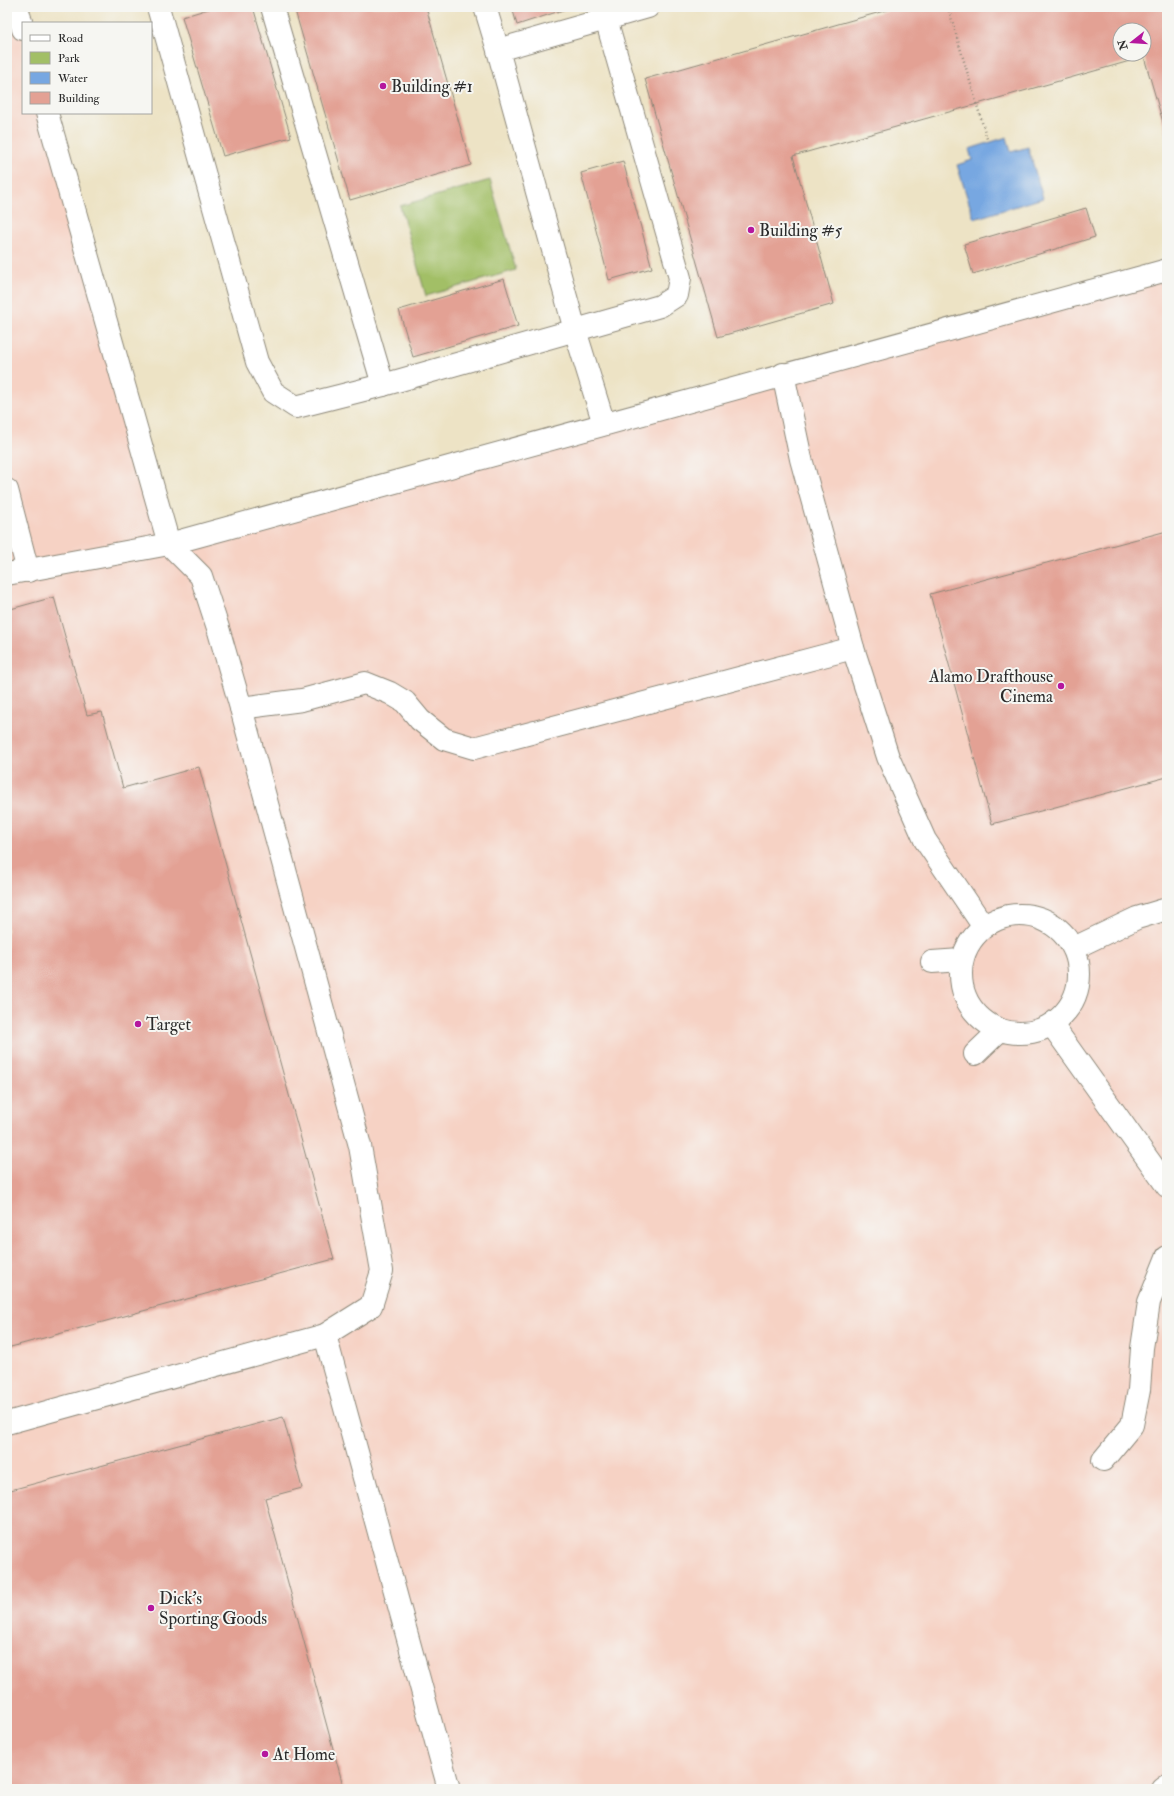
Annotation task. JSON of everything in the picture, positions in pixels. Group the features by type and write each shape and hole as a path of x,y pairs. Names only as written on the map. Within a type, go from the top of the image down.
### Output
{"street":[{"path":"17,7 22,25"},
{"path":"158,7 257,362 273,392 296,407 383,385 660,306 677,295 680,278 606,20"},
{"path":"272,7 383,385"},
{"path":"485,7 575,330 604,424"},
{"path":"498,50 648,7"},
{"path":"7,1423 325,1334 371,1306 382,1271 360,1146 242,708 201,576 169,544 47,114"},
{"path":"7,490 17,572 169,544 783,374 1167,270"},
{"path":"783,374 801,459 853,648 888,757 925,840 984,926"},
{"path":"242,708 302,700 365,683 390,693 405,702 420,720 444,739 474,748 853,648"},
{"path":"1074,948 1136,918 1167,909"},
{"path":"1017,914 1034,916 1051,923 1065,935 1074,948 1079,966 1079,984 1074,1000 1065,1014 1052,1025 1034,1033 1013,1034 993,1029 977,1016 966,1000 960,980 961,960 970,942 984,926 999,918 1017,914"},
{"path":"932,962 961,960"},
{"path":"1052,1025 1167,1186"},
{"path":"975,1054 1000,1030"},
{"path":"1103,1460 1132,1425 1139,1390 1142,1348 1149,1302 1167,1257"},
{"path":"325,1334 449,1789"},
{"path":"1162,1789 1167,1786"}],"path":[{"path":"948,7 986,139"}],"shaded area":[{"path":"7,7 22,23 22,114 48,114 169,543 1167,264 1167,1789 7,1789"}],"green space":[{"path":"490,180 516,270 426,296 400,206"}],"water":[{"path":"1007,137 1011,152 1028,147 1043,198 974,219 957,165 972,160 969,149"}],"building":[{"path":"215,7 253,7 291,137 223,156 182,17"},
{"name":"Building #1","path":"294,7 426,7 471,165 350,200"},
{"path":"512,7 572,7 517,25"},
{"name":"Building #5","path":"898,7 1167,7 1167,136 1145,62 1152,62 1152,22 1112,22 1112,62 1126,62 793,156 834,304 718,337 645,79"},
{"path":"623,161 652,268 609,280 581,173"},
{"path":"1086,208 1095,237 973,274 964,244"},
{"path":"504,279 518,326 413,357 399,310"},
{"name":"Alamo Drafthouse Cinema","path":"1167,531 1167,777 992,824 930,594"},
{"name":"Target","path":"54,597 87,715 102,712 123,788 199,767 334,1259 7,1348 7,610"},
{"name":"Dick's Sporting Goods","path":"283,1417 302,1488 265,1498 344,1789 7,1789 7,1491"}],"place":[{"name":"Building #1","path":"383,86"},
{"name":"Building #5","path":"751,230"},
{"name":"Alamo Drafthouse Cinema","path":"1061,686"},
{"name":"Target","path":"138,1024"},
{"name":"Dick's Sporting Goods","path":"151,1608"},
{"name":"At Home","path":"265,1754"}]}
